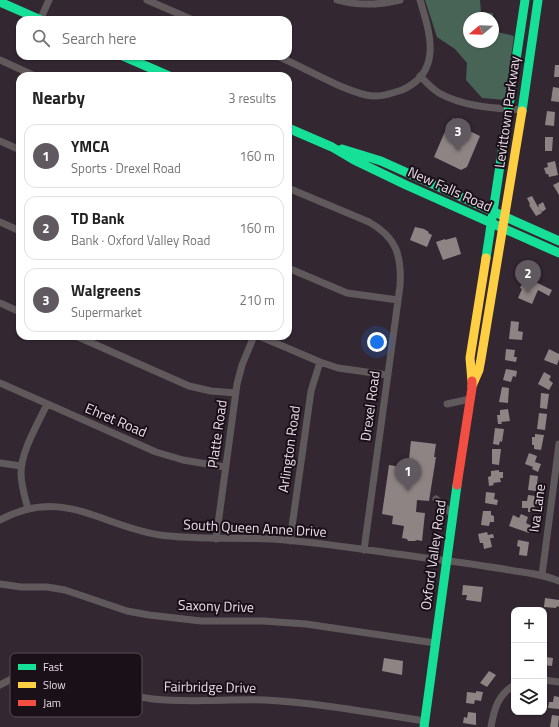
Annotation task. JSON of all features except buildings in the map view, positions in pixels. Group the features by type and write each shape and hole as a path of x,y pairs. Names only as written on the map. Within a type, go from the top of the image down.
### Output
{"main road":[{"name":"Levittown Parkway","path":"494,211 525,0"},
{"name":"Levittown Parkway","path":"503,228 538,0"},
{"path":"1,4 30,16"},
{"path":"132,60 160,72"},
{"name":"New Falls Road","path":"292,130 332,147 354,160 406,185 559,253"},
{"name":"New Falls Road","path":"332,147 381,161 559,241"},
{"name":"Oxford Valley Road","path":"472,388 470,358 494,211"},
{"name":"Oxford Valley Road","path":"424,724 452,515 470,399 472,388 479,370 503,228"}],"street":[{"path":"42,16 49,0"},
{"path":"146,0 184,16"},
{"path":"337,0 366,5 400,0"},
{"path":"285,60 329,81 367,95 381,96 394,93 412,84 420,76 429,60 431,46 429,32 420,0"},
{"path":"0,60 26,72"},
{"path":"420,76 432,88 454,100 478,106 522,110"},
{"path":"0,141 16,148"},
{"name":"Drexel Road","path":"292,190 380,228 387,234 393,243 398,256 401,278 364,550"},
{"path":"0,222 16,229"},
{"path":"292,270 347,293 398,300"},
{"path":"0,303 16,310"},
{"path":"85,340 189,386 211,391 236,394"},
{"name":"Platte Road","path":"216,539 236,394 242,365 252,340"},
{"path":"268,340 338,368 388,375"},
{"name":"Arlington Road","path":"290,541 311,391 320,362"},
{"name":"Ehret Road","path":"0,383 156,452 183,460 225,467"},
{"path":"447,404 470,399"},
{"path":"28,509 21,478 21,466 26,449 47,404"},
{"name":"Iva Lane","path":"542,575 559,444"},
{"path":"0,463 21,466"},
{"path":"436,499 452,515"},
{"name":"South Queen Anne Drive","path":"0,520 28,509 46,506 72,508 153,533 180,537 216,539 271,539 290,541 542,575 559,581"},
{"name":"Saxony Drive","path":"0,584 21,588 47,587 65,590 127,611 149,615 201,621 263,621 306,624 435,643"},
{"name":"Fairbridge Drive","path":"0,685 10,680"},
{"path":"547,680 559,682"},
{"path":"491,727 495,706 503,694 511,687"},
{"name":"Fairbridge Drive","path":"142,697 176,701 264,700 299,703 424,724"}],"green space":[{"path":"425,0 480,0 481,12 463,12 463,48 499,48 499,32 514,36 505,100 482,98 466,80 467,63 455,49 437,37"}],"traffic: fast":[{"path":"486,258 525,0"},
{"path":"522,111 538,0"},
{"path":"0,2 32,16"},
{"path":"132,60 160,72"},
{"path":"292,130 332,147 354,160 406,185 559,253"},
{"path":"342,149 381,161 559,241"},
{"path":"424,727 457,485"}],"traffic: slow":[{"path":"472,386 479,370 522,111"},
{"path":"472,381 470,358 486,258"}],"traffic: jam":[{"path":"457,485 472,381"}],"place":[{"name":"Walgreens","path":"458,151"},
{"name":"TD Bank","path":"528,293"},
{"name":"YMCA","path":"408,491"}]}
